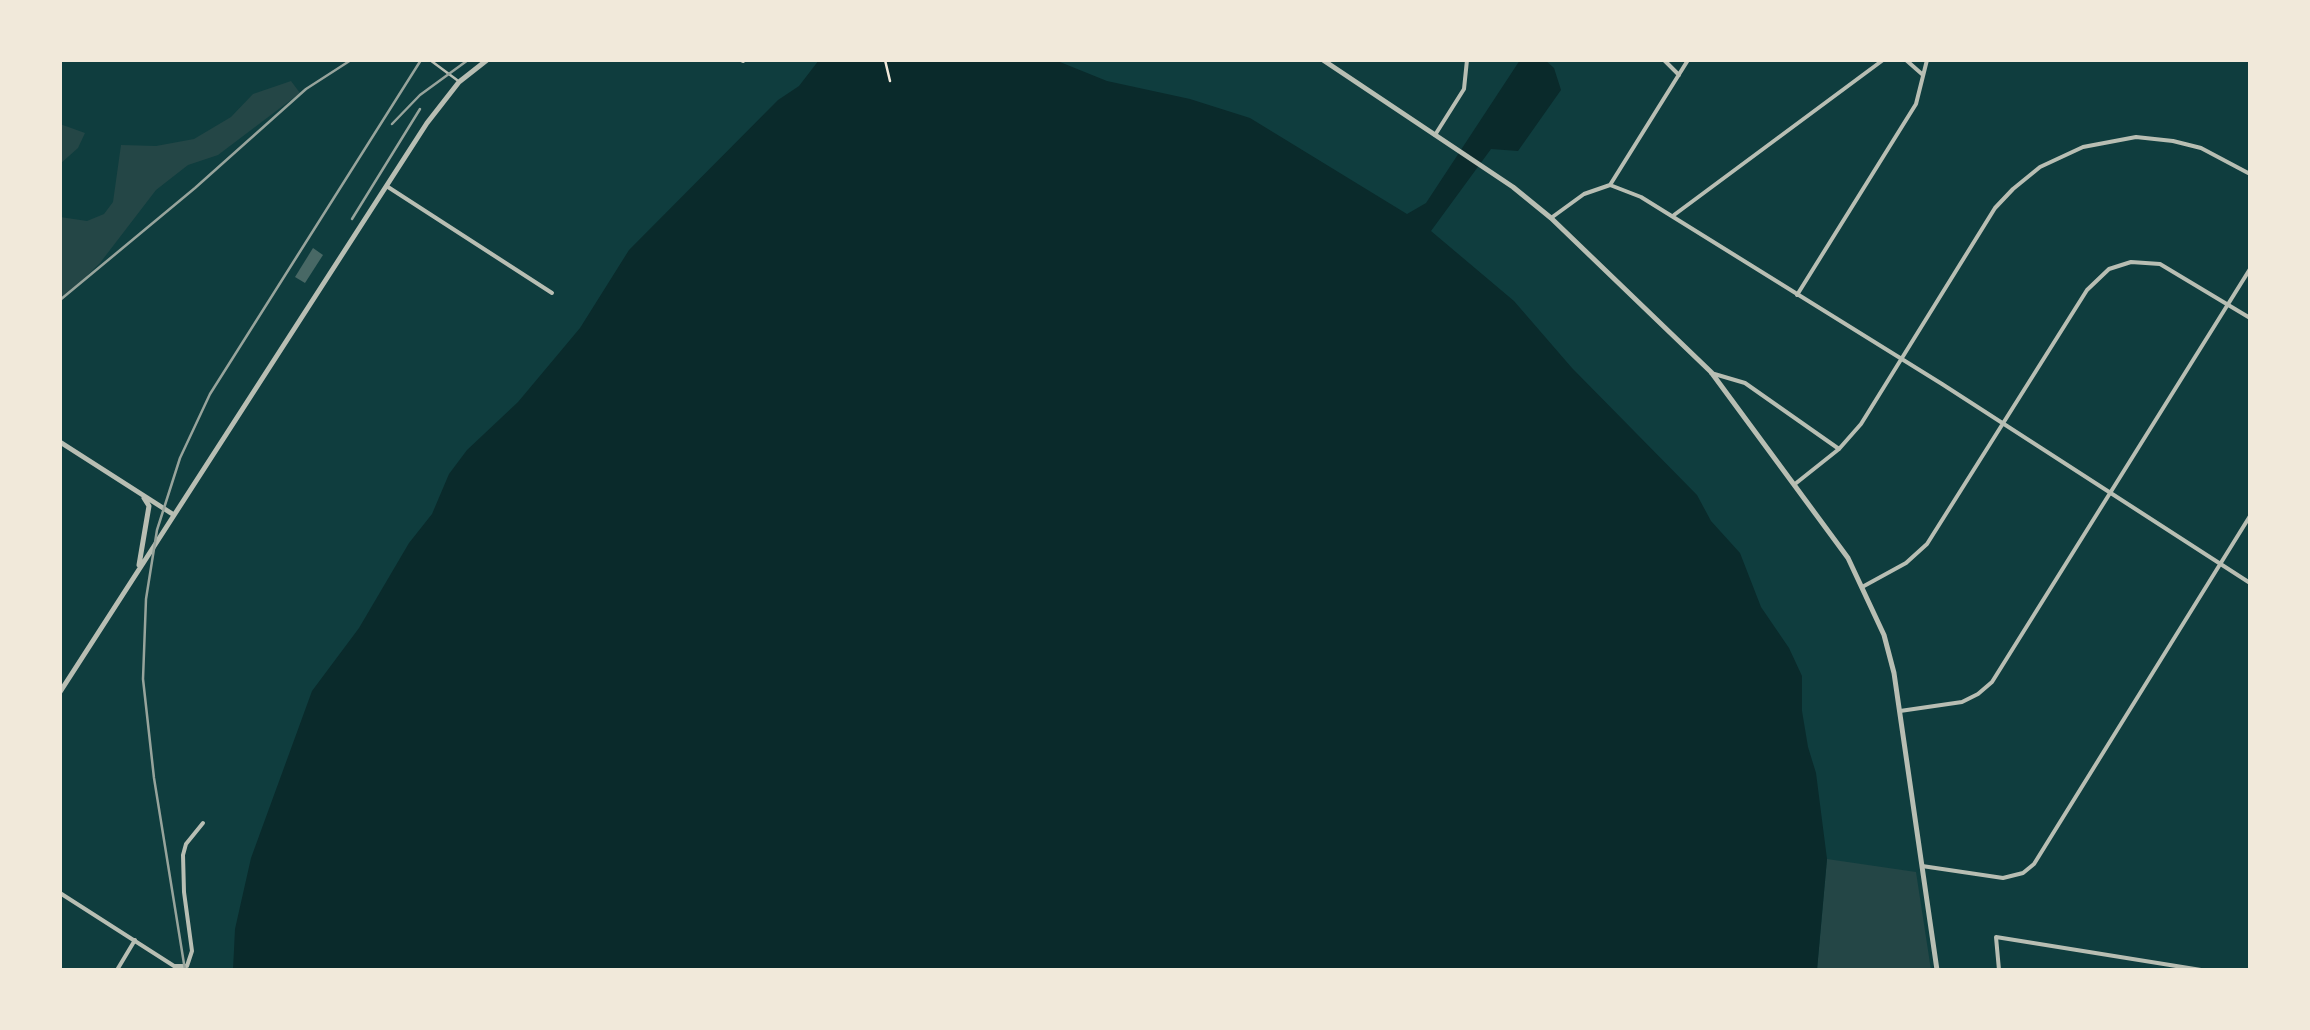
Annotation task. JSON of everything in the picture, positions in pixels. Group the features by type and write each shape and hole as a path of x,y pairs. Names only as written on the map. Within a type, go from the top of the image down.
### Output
{"street":[{"path":"61,688 438,107 459,82 487,60"},
{"path":"1323,60 1490,172 1551,218 1711,372 1848,558 1884,635 1900,710 1937,970"},
{"path":"1435,135 1464,89 1467,60"},
{"path":"1664,60 1680,75"},
{"path":"1551,218 1577,198 1610,185 1688,60"},
{"path":"1672,216 1882,60"},
{"path":"1906,60 1923,76"},
{"path":"1796,295 1916,104 1926,60"},
{"path":"1796,484 1840,448 1861,424 1995,208 2024,179 2055,158 2111,140 2152,138 2200,148 2250,174"},
{"path":"1610,185 1641,197 1672,216 2250,583"},
{"path":"386,186 552,294"},
{"path":"1864,586 1906,562 1927,544 2087,290 2109,269 2131,262 2160,264 2250,318"},
{"path":"1900,710 1962,702 1992,682 2250,269"},
{"path":"1711,372 1745,383 1840,448"},
{"path":"60,442 174,515"},
{"path":"137,571 148,506 142,495"},
{"path":"1922,866 2003,878 2023,873 2034,864 2250,516"},
{"path":"60,893 174,966 187,966 191,960 182,855 203,823"},
{"path":"1998,970 1996,938 2201,970"},
{"path":"117,970 135,940"}],"lane":[{"path":"430,60 459,82"}],"path":[{"path":"885,60 890,81"}],"shaded area":[{"path":"819,60 1055,60 1107,81 1190,99 1250,118 1407,214 1426,203 1520,60 1545,60 1554,68 1561,90 1518,151 1491,149 1431,231 1514,301 1572,368 1697,495 1711,521 1740,553 1761,607 1789,648 1802,676 1802,711 1816,773 1827,859 1817,970 233,970 235,929 251,858 312,691 359,628 409,543 432,514 449,474 467,450 518,402 580,328 629,250 778,100 799,86"},
{"path":"291,81 300,93 218,155 188,165 156,190 100,263 60,302 60,217 87,221 104,214 113,202 121,145 156,146 194,139 231,117 253,94"},
{"path":"60,124 85,133 78,148 60,164"},
{"path":"1827,859 1916,872 1931,970 1817,970"}],"building":[{"path":"313,248 323,255 305,283 295,277"}],"railway":[{"path":"60,300 306,89 351,60"},
{"path":"185,970 154,778 143,679 146,599 157,530 180,458 210,394 421,60"},
{"path":"392,124 420,95 468,60"},
{"path":"352,219 420,109"}]}
